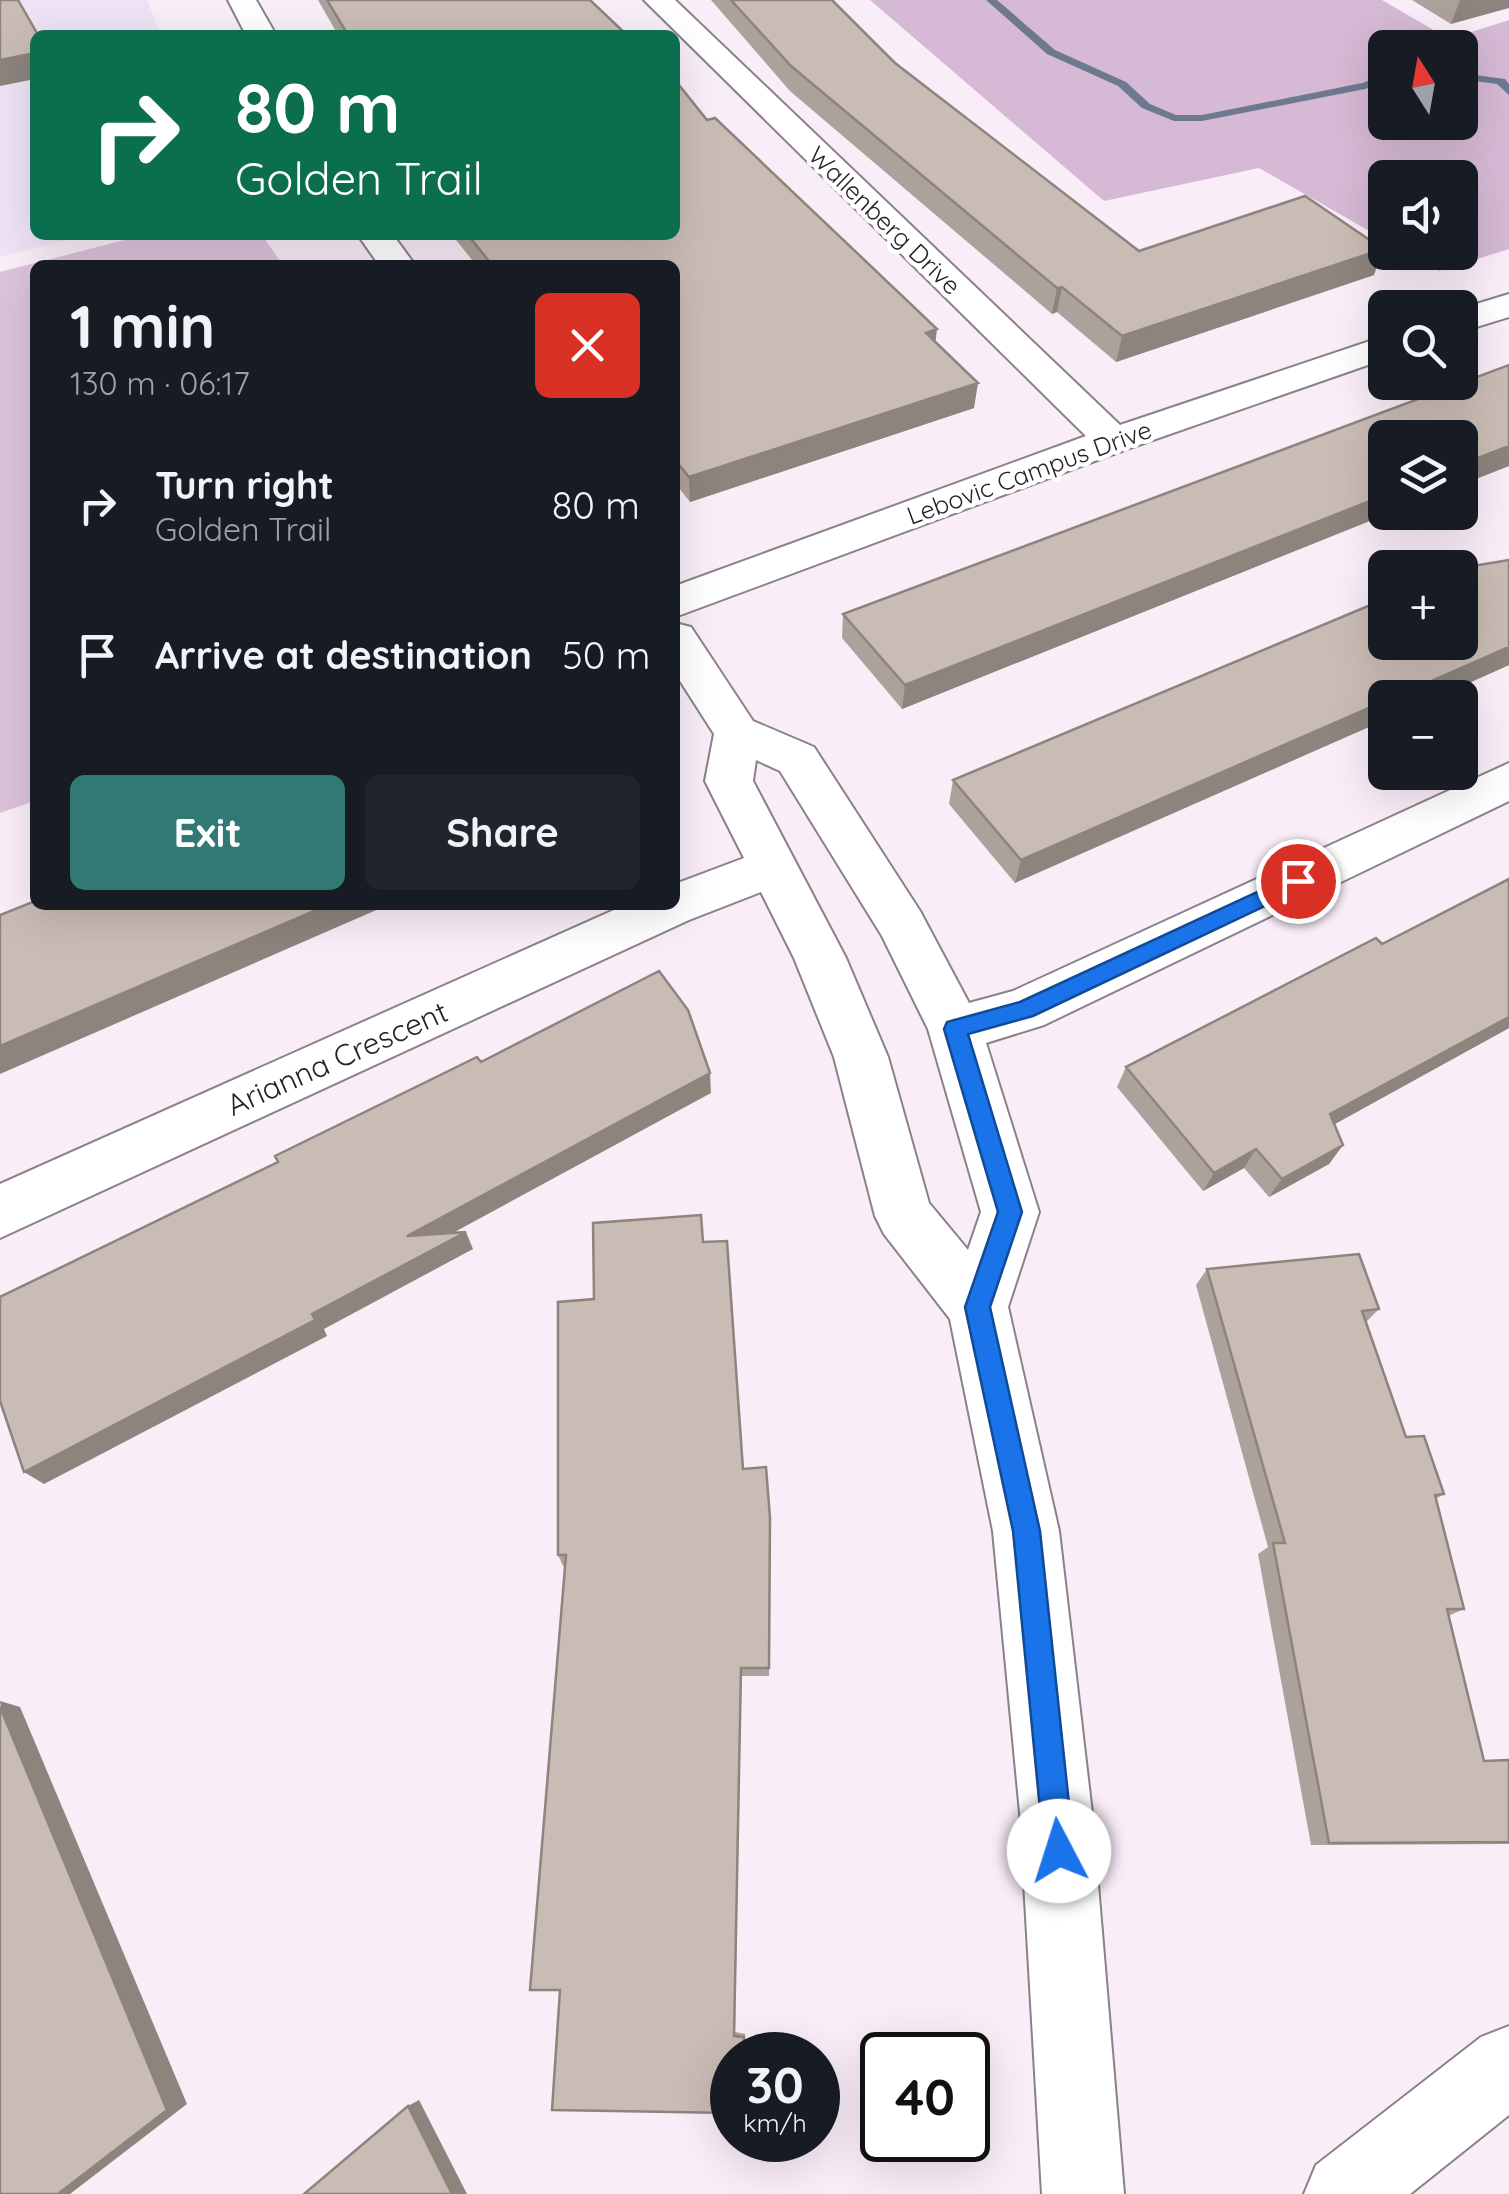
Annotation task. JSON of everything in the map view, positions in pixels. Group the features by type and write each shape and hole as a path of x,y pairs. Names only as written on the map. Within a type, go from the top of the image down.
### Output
{"street":[{"path":"242,0 258,30"},
{"name":"Wallenberg Drive","path":"658,0 1113,440"},
{"path":"1478,316 1509,305"},
{"name":"Lebovic Campus Drive","path":"680,600 1113,440 1368,353"},
{"path":"680,646 738,733 797,759 902,926 955,1029 1010,1212 978,1307"},
{"path":"738,733 729,781 820,958 861,1057 904,1216 978,1307 1026,1531 1056,1813 1083,2194"},
{"path":"955,1029 1025,1010 1509,781"},
{"name":"Arianna Crescent","path":"680,903 773,866"},
{"name":"Arianna Crescent","path":"0,1212 663,910"},
{"path":"1346,2194 1509,2065"}],"shaded area":[{"path":"0,0 147,0 159,30 30,30 30,240 66,240 0,257"},
{"path":"870,0 1382,0 1434,30 1368,30 1368,140 1478,140 1477,30 1509,20 1509,249 1478,259 1478,160 1368,160 1368,230 1259,168 1104,201"},
{"path":"125,240 266,240 280,260 47,260"},
{"path":"30,264 30,803 0,813 0,272"}],"building":[{"path":"0,0 18,0 35,30 30,30 30,54 0,60"},
{"path":"327,0 590,0 622,30 345,30"},
{"path":"731,0 832,0 895,63 1139,251 1305,196 1368,239 1368,254 1122,336 1062,287 1057,288 791,66"},
{"path":"680,86 707,120 715,118 937,329 926,333 978,383 689,477 680,466 680,260 488,260 472,240 680,240"},
{"path":"1509,365 1509,446 1478,458 1478,420 1368,420 1368,502 905,685 843,614 1415,400 1478,400 1478,377"},
{"path":"1509,560 1509,647 1434,680 1368,680 1368,708 1021,860 953,780 1368,606 1368,660 1478,660 1478,565"},
{"path":"1509,879 1509,1017 1330,1114 1343,1145 1282,1179 1256,1149 1214,1173 1126,1067 1376,938 1382,944"},
{"path":"30,903 30,910 316,910 0,1046 0,915"},
{"path":"659,971 688,1010 710,1073 407,1236 466,1232 312,1314 315,1320 24,1472 0,1401 0,1297 278,1162 275,1156 477,1057 481,1062"},
{"path":"701,1215 703,1242 727,1241 743,1469 766,1467 770,1518 769,1668 741,1668 734,2032 710,2032 710,2113 552,2110 560,1990 530,1990 566,1555 558,1555 558,1302 594,1299 593,1223"},
{"path":"1359,1254 1379,1309 1362,1311 1406,1437 1424,1436 1444,1494 1435,1495 1464,1609 1447,1609 1484,1761 1509,1760 1509,1842 1329,1843 1273,1543 1285,1543 1207,1269"},
{"path":"0,1707 167,2110 58,2194 0,2194"},
{"path":"408,2106 452,2194 304,2194"}],"waterway":[{"path":"991,0 1051,52 1122,84 1146,106 1174,118 1202,118 1368,85"},
{"path":"1478,78 1501,81 1509,92"}],"route":[{"path":"1059,1851 1026,1531 978,1307 1010,1212 955,1029 1025,1010 1298,881"}]}
